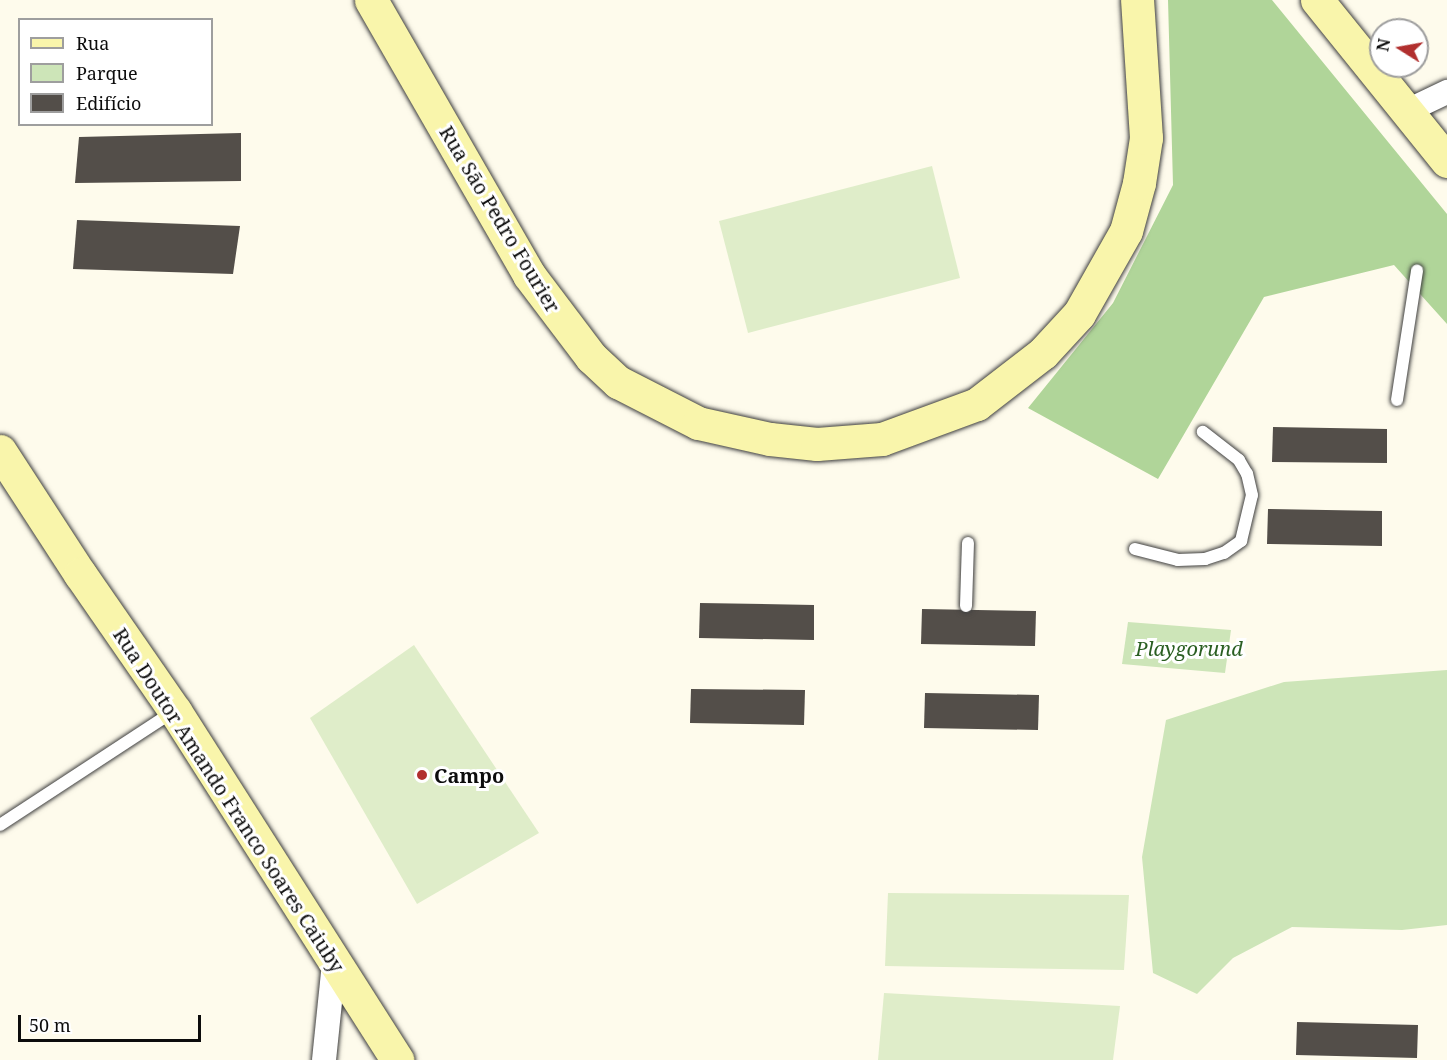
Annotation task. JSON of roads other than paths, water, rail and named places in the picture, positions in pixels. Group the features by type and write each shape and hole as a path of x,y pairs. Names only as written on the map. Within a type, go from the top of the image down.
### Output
{"street":[{"name":"Rua São Pedro Fourier","path":"371,0 529,274 591,357 618,382 698,423 770,439 818,444 882,439 977,404 1043,353 1079,314 1126,231 1139,183 1146,126 1137,0"},
{"path":"1317,0 1405,112 1447,161"},
{"path":"1405,112 1447,92"},
{"name":"Rua Doutor Amando Franco Soares Caiuby","path":"0,451 80,574 175,711 397,1060"},
{"path":"324,1060 334,964"}],"lane":[{"path":"1397,400 1417,271"},
{"path":"1135,549 1178,560 1205,559 1224,554 1241,541 1252,495 1247,474 1239,460 1203,432"},
{"path":"966,606 968,543"},
{"path":"0,825 175,711"}],"place":[{"name":"Campo","path":"422,775"}],"park label":[{"name":"Playgorund","path":"1189,648"}]}
